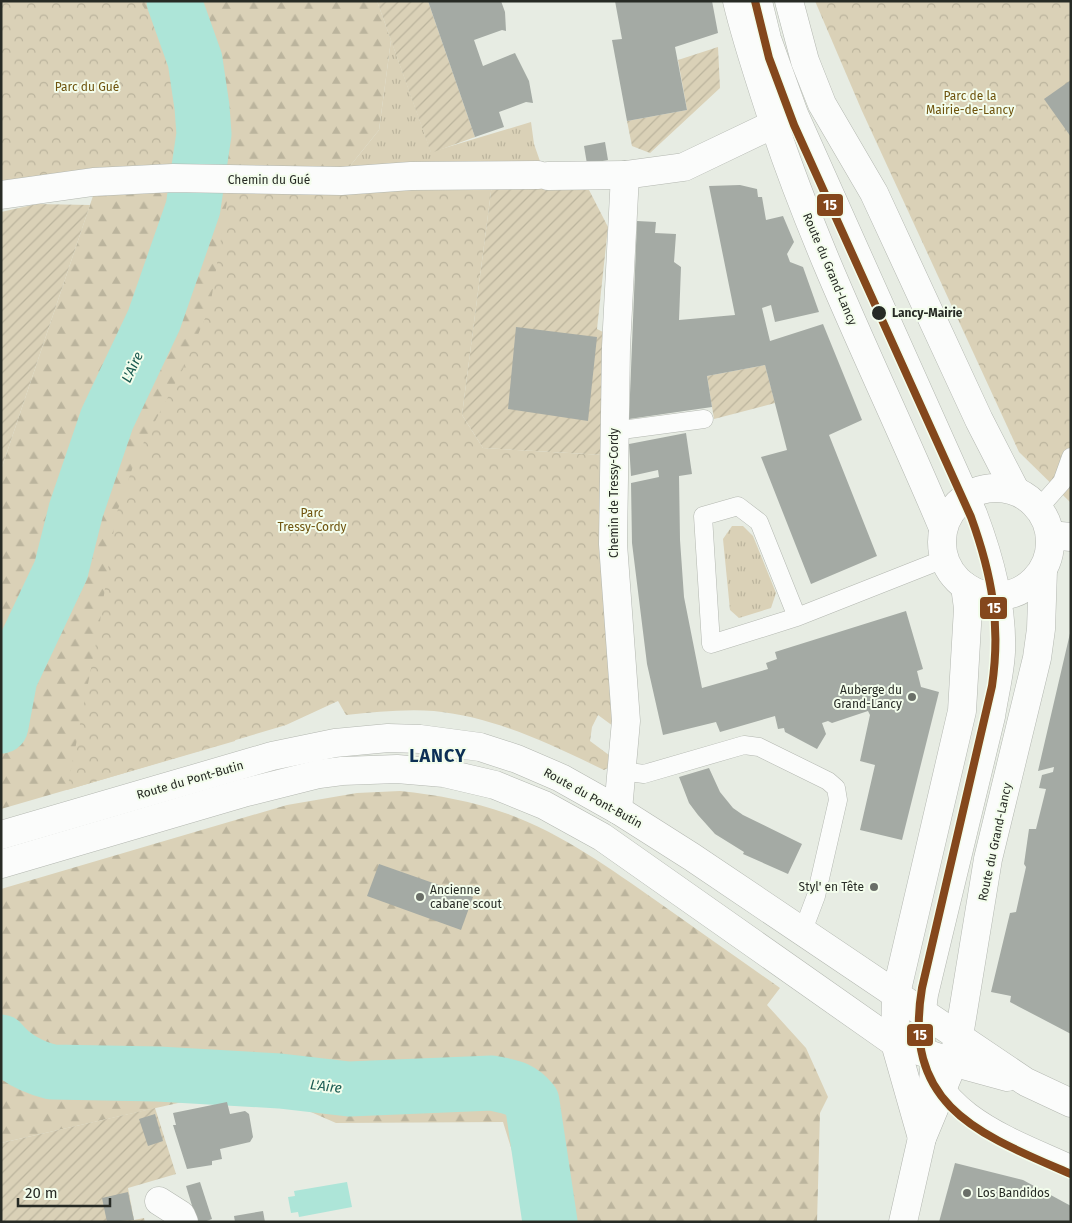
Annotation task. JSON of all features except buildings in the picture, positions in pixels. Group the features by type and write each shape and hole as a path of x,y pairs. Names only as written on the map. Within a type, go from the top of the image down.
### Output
{"main road":[{"name":"Route du Grand-Lancy","path":"738,1 753,60 793,181 816,241 943,528"},
{"name":"Route du Grand-Lancy","path":"789,1 805,61 822,104 874,193 979,420 1015,490"},
{"name":"Chemin du Gué","path":"1,195 93,182 173,178 341,181 411,176 625,175 684,167 774,124"},
{"name":"Chemin de Tressy-Cordy","path":"618,810 626,721 613,544 614,431 625,175"},
{"name":"Route du Grand-Lancy","path":"903,1222 922,1138 942,1067 959,1036 988,859 1037,658 1041,629 1043,570 1049,553 1060,536 1039,508 1028,498 1015,490 990,487 970,494 950,512 943,528 942,544 944,559"},
{"path":"944,559 952,574 964,586 984,595 1001,596 1023,589 1043,570"},
{"name":"Route du Grand-Lancy","path":"922,1138 895,1043 896,994 962,711 968,608 964,586"},
{"name":"Route du Pont-Butin","path":"1,834 272,756 334,743 388,738 450,742 480,747 516,759 561,778 618,810 692,857 802,933 1026,1082"},
{"path":"1,864 284,782 342,771 397,769 444,773 495,785 572,818 690,896 895,1043 942,1067 1026,1082 1071,1103"},
{"path":"159,1200 181,1215 184,1222"}],"lane":[{"path":"764,1 772,38 800,113 970,494 990,543 1001,596 1006,633 1003,677 996,717 932,978 926,1014 926,1036 961,1106 981,1121 1071,1164"},
{"path":"614,431 704,419"},
{"path":"1039,508 1062,482 1071,458"},
{"path":"797,616 759,522 738,506 703,516 711,644 797,616 944,559"},
{"path":"621,770 644,774 744,745 759,746 828,781 836,788 838,800 816,896 802,933"}],"green space":[{"name":"Parc du Gué","path":"1,1 140,1 161,36 180,105 172,170 1,182"},
{"path":"121,1 377,1 391,40 379,130 346,171 235,741 1,809 1,470 95,190"},
{"path":"377,1 428,1 475,137 431,153"},
{"name":"Parc de la Mairie-de-Lancy","path":"815,1 1071,1 1071,503 1019,452 862,111"},
{"path":"391,40 431,152 531,122 534,144 542,167 346,171 379,130"},
{"path":"718,47 720,88 650,153 632,146 627,121 687,110 678,60"},
{"name":"Parc Tressy-Cordy","path":"492,184 462,415 483,448 604,455 613,726 598,715 592,727 590,741 613,758 613,765 604,770 543,741 479,719 423,710 346,715 338,701 286,725 67,790 99,628 116,515 137,455 183,369 210,307 229,189"},
{"path":"492,184 588,188 608,227 597,329 603,332 604,455 483,448 462,415"},
{"path":"37,204 90,205 1,470 1,212"},
{"path":"765,365 775,403 714,419 707,376"},
{"path":"732,526 743,526 753,536 776,593 771,608 739,618 730,610 723,539"},
{"path":"400,791 481,805 528,822 548,832 604,865 780,988 767,1005 806,1048 828,1097 820,1113 817,1222 527,1222 521,1180 503,1122 336,1123 265,1092 237,1097 209,1096 1,1143 1,889 287,805 357,793"},
{"path":"155,1108 176,1174 128,1188 134,1220 144,1218 145,1222 1,1222 1,1143"}],"water":[{"path":"347,1182 352,1207 299,1217 298,1212 291,1213 288,1197 295,1196 294,1191"}],"waterway":[{"name":"L'Aire","path":"1,726 10,678 61,570 76,510 107,419 154,320 193,208 204,134 202,107 195,60 174,1"},
{"name":"L'Aire","path":"1,1042 24,1061 52,1072 158,1074 280,1081 349,1089 492,1083 514,1088 523,1093 532,1102 550,1222"}],"transit line":[{"name":"15","path":"755,1 769,58 794,125 971,517 984,559 993,600 995,663 992,686 922,988 919,1029 924,1062 936,1089 954,1111 978,1129 1006,1145 1071,1174"}],"place":[{"name":"Lancy-Mairie","path":"879,313"},
{"name":"Auberge du Grand-Lancy","path":"912,697"},
{"name":"Styl' en Tête","path":"874,887"},
{"name":"Ancienne cabane scout","path":"420,897"},
{"name":"Los Bandidos","path":"967,1193"}],"district":[{"name":"LANCY","path":"438,756"}]}
